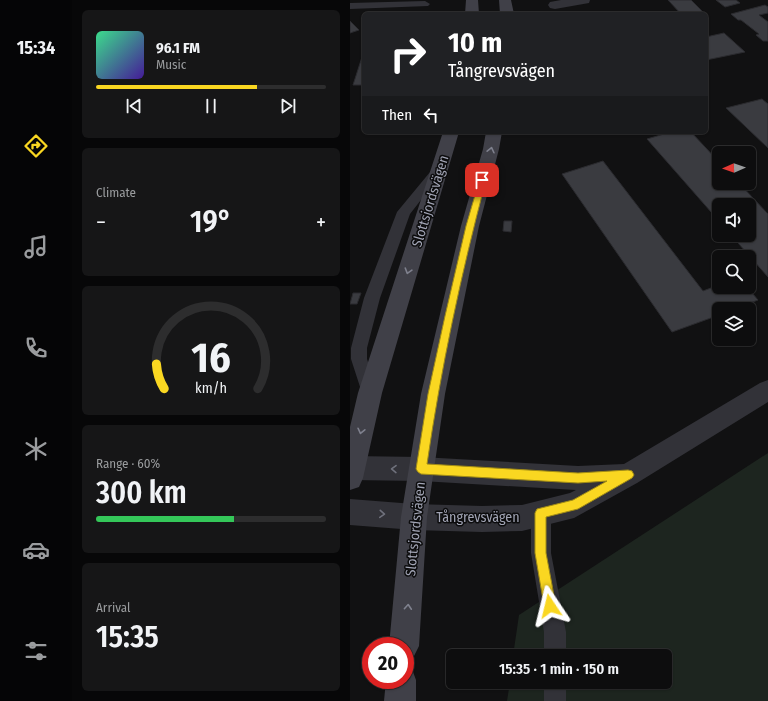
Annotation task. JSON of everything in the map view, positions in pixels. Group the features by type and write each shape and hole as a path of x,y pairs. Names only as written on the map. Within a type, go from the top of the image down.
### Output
{"main road":[{"path":"472,0 472,12"},
{"path":"505,0 507,12"},
{"name":"Slottsjordsvägen","path":"351,471 370,393 450,134"},
{"name":"Slottsjordsvägen","path":"405,637 414,517 433,394 470,226 491,150 494,134"},
{"path":"400,701 401,689"}],"street":[{"path":"555,5 584,0"},
{"name":"Tångrevsvägen","path":"350,512 414,517 482,519 522,518 574,505 628,475 768,390"},
{"name":"Tångrevsvägen","path":"351,471 421,469 578,478 628,475"}],"lane":[{"path":"350,6 425,4"},
{"path":"541,513 541,553 555,632 555,649"},
{"path":"555,689 555,701"}],"shaded area":[{"path":"768,453 768,701 507,701 509,689 672,689 672,649 514,649 519,615"}],"building":[{"path":"668,0 691,0 703,12 679,12"},
{"path":"716,0 736,0 740,3 725,7"},
{"path":"765,5 768,7 768,13 759,15 768,22 768,41 763,41 756,35 759,34 731,14"},
{"path":"350,21 359,30 350,33"},
{"path":"724,33 745,52 708,60 708,37"},
{"path":"362,57 362,85 353,85"},
{"path":"762,99 768,104 768,148 726,108"},
{"path":"664,134 693,134 712,154 712,190 746,190 753,198 712,198 712,213 647,139"},
{"path":"603,161 703,291 712,288 712,294 753,294 758,300 753,302 712,302 712,318 672,332 562,174"},
{"path":"756,201 768,214 768,277 756,263 756,250 744,250 737,242 756,242"},
{"path":"504,221 512,221 511,232 503,231"},
{"path":"353,293 361,293 357,304 350,304"}],"route":[{"path":"482,180 449,316 433,394 421,469 487,474 578,478 628,475 574,505 541,513 541,553 550,606"}]}
